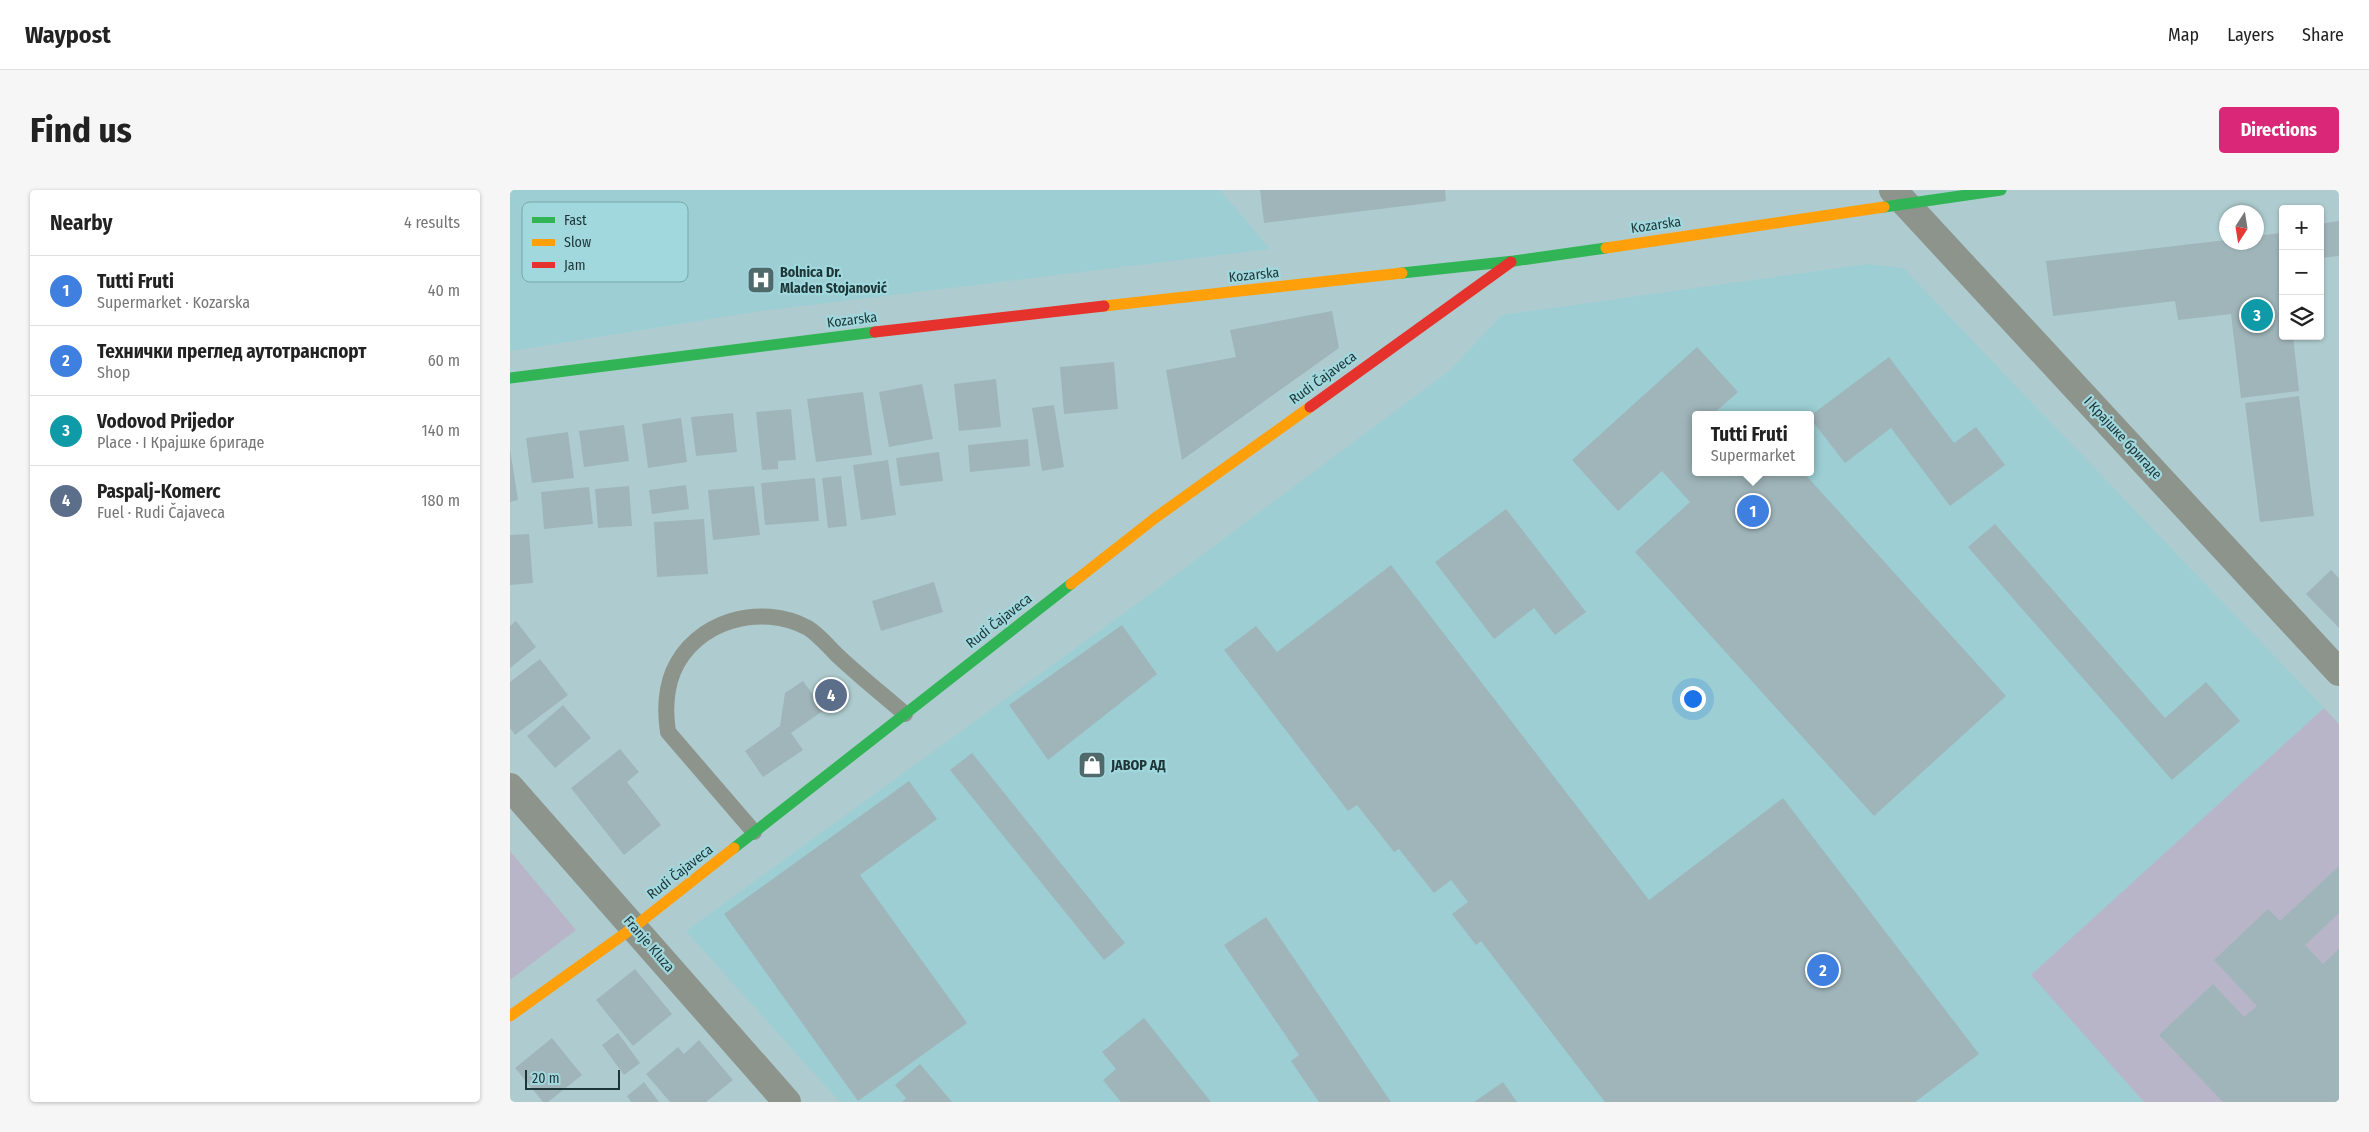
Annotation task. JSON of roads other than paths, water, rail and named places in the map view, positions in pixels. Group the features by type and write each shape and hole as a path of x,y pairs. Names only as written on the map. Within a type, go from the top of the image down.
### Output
{"street":[{"name":"Kozarska","path":"510,378 883,331 1514,260 1900,197 2001,190"},
{"name":"I Крајшке бригаде","path":"1900,197 2339,672"},
{"name":"Rudi Čajaveca","path":"510,1016 634,927 1155,518 1514,260"},
{"name":"Franje Kluza","path":"510,787 787,1102"}],"lane":[{"path":"754,832 668,732 665,714 667,693 673,671 692,644 719,624 742,617 777,617 808,628 905,714"}],"place":[{"name":"Bolnica Dr. Mladen Stojanović","path":"761,280"},
{"name":"Vodovod Prijedor","path":"2257,315"},
{"name":"Tutti Fruti","path":"1753,511"},
{"name":"Paspalj-Komerc","path":"831,695"},
{"name":"ЈАВОР АД","path":"1092,765"},
{"name":"Технички преглед аутотранспорт","path":"1823,970"}]}
